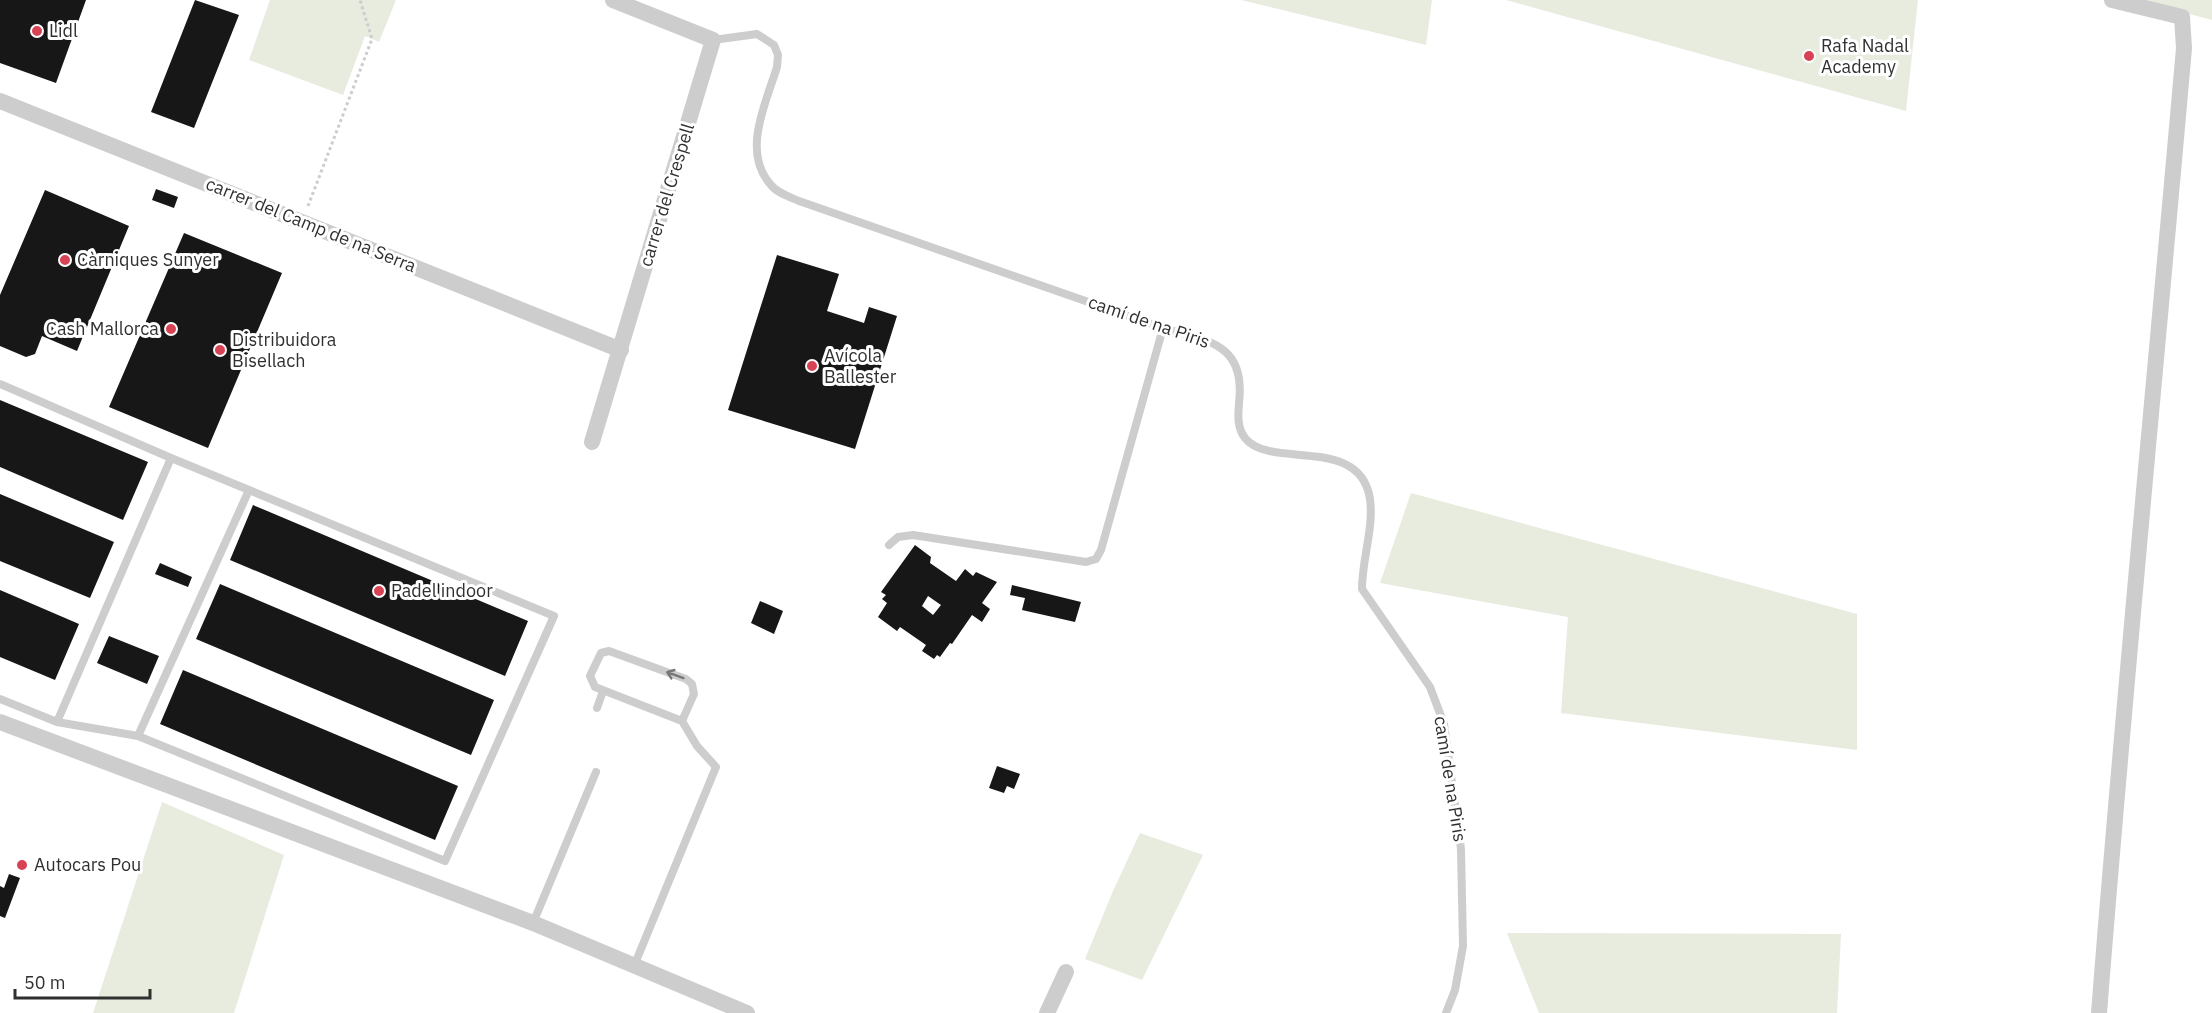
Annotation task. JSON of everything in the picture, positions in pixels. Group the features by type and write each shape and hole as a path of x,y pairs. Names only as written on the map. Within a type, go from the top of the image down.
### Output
{"street":[{"name":"camí de na Piris","path":"613,0 713,40"},
{"path":"2099,1013 2123,708 2184,48 2182,17 2112,0"},
{"name":"carrer del Crespell","path":"592,442 713,40"},
{"name":"carrer del Camp de na Serra","path":"0,101 621,350"},
{"path":"0,722 533,923 747,1013"},
{"path":"1047,1013 1066,972"}],"lane":[{"name":"camí de na Piris","path":"713,40 757,34 774,45 778,55 777,67 757,135 758,167 772,187 799,201 1202,339 1227,352 1233,360 1241,382 1238,414 1240,430 1246,439 1257,448 1333,459 1355,469 1366,484 1370,515 1362,589 1430,687 1444,724 1461,849 1462,935 1455,990 1446,1013"},
{"path":"889,545 898,537 914,535 1086,562 1096,559 1101,550 1163,327"},
{"path":"0,384 171,458 554,616 445,861 138,736 57,722 0,699"},
{"path":"57,722 171,458"},
{"path":"138,736 249,490"},
{"path":"634,966 716,767 697,746 682,721 595,687 590,676 601,653 609,651 692,684 693,694 682,721"},
{"path":"597,708 603,691"},
{"path":"533,923 596,772"}],"path":[{"path":"302,222 372,39 360,0"}],"shaded area":[{"path":"270,0 396,0 379,42 365,36 343,95 249,60"},
{"path":"1241,0 1432,0 1426,45"},
{"name":"Rafa Nadal Academy","path":"1506,0 1918,0 1906,111"},
{"path":"2138,0 2212,0 2212,20"},
{"path":"1411,493 1857,614 1857,750 1561,713 1568,617 1380,583"},
{"path":"162,802 284,855 234,1013 93,1013"},
{"path":"1140,833 1203,855 1142,980 1085,959"},
{"path":"1507,933 1841,934 1837,1013 1539,1013"}],"building":[{"name":"Lidl","path":"0,0 86,0 56,83 0,63"},
{"path":"195,0 239,15 194,128 151,112"},
{"path":"156,189 178,197 174,208 152,200"},
{"name":"Càrniques Sunyer","path":"45,190 129,226 77,351 42,336 35,354 26,357 0,346 0,295"},
{"path":"184,233 282,273 208,448 109,407"},
{"name":"Avícola Ballester","path":"777,255 839,274 827,311 864,323 869,307 897,316 855,449 728,410"},
{"path":"0,400 148,462 123,520 0,467"},
{"path":"0,494 114,542 90,598 0,561"},
{"name":"Padel indoor","path":"253,505 528,621 505,676 230,560"},
{"path":"915,545 931,557 930,563 956,581 965,569 973,576 976,572 997,582 982,603 990,609 982,622 972,615 952,644 950,643 940,657 937,655 934,659 922,651 926,645 900,627 897,631 878,617 887,603 882,599 886,595 881,592","holes":["928,596 941,605 933,615 922,606"]},
{"path":"160,563 192,577 188,587 155,574"},
{"path":"220,584 494,700 471,755 196,639"},
{"path":"1012,585 1081,602 1075,622 1022,610 1025,598 1010,595"},
{"path":"0,590 79,624 55,680 0,657"},
{"path":"760,601 783,611 774,634 751,623"},
{"path":"109,636 159,656 147,684 97,663"},
{"path":"183,670 458,786 435,840 160,724"},
{"path":"997,766 1020,774 1014,789 1007,786 1004,793 989,788"},
{"path":"9,874 20,878 5,918 0,916 0,886 4,888"}],"place":[{"name":"Lidl","path":"37,31"},
{"name":"Rafa Nadal Academy","path":"1809,56"},
{"name":"Càrniques Sunyer","path":"65,260"},
{"name":"Cash Mallorca","path":"171,329"},
{"name":"Distribuidora Bisellach","path":"220,350"},
{"name":"Avícola Ballester","path":"812,366"},
{"name":"Padel indoor","path":"379,591"},
{"name":"Autocars Pou","path":"22,865"}]}
